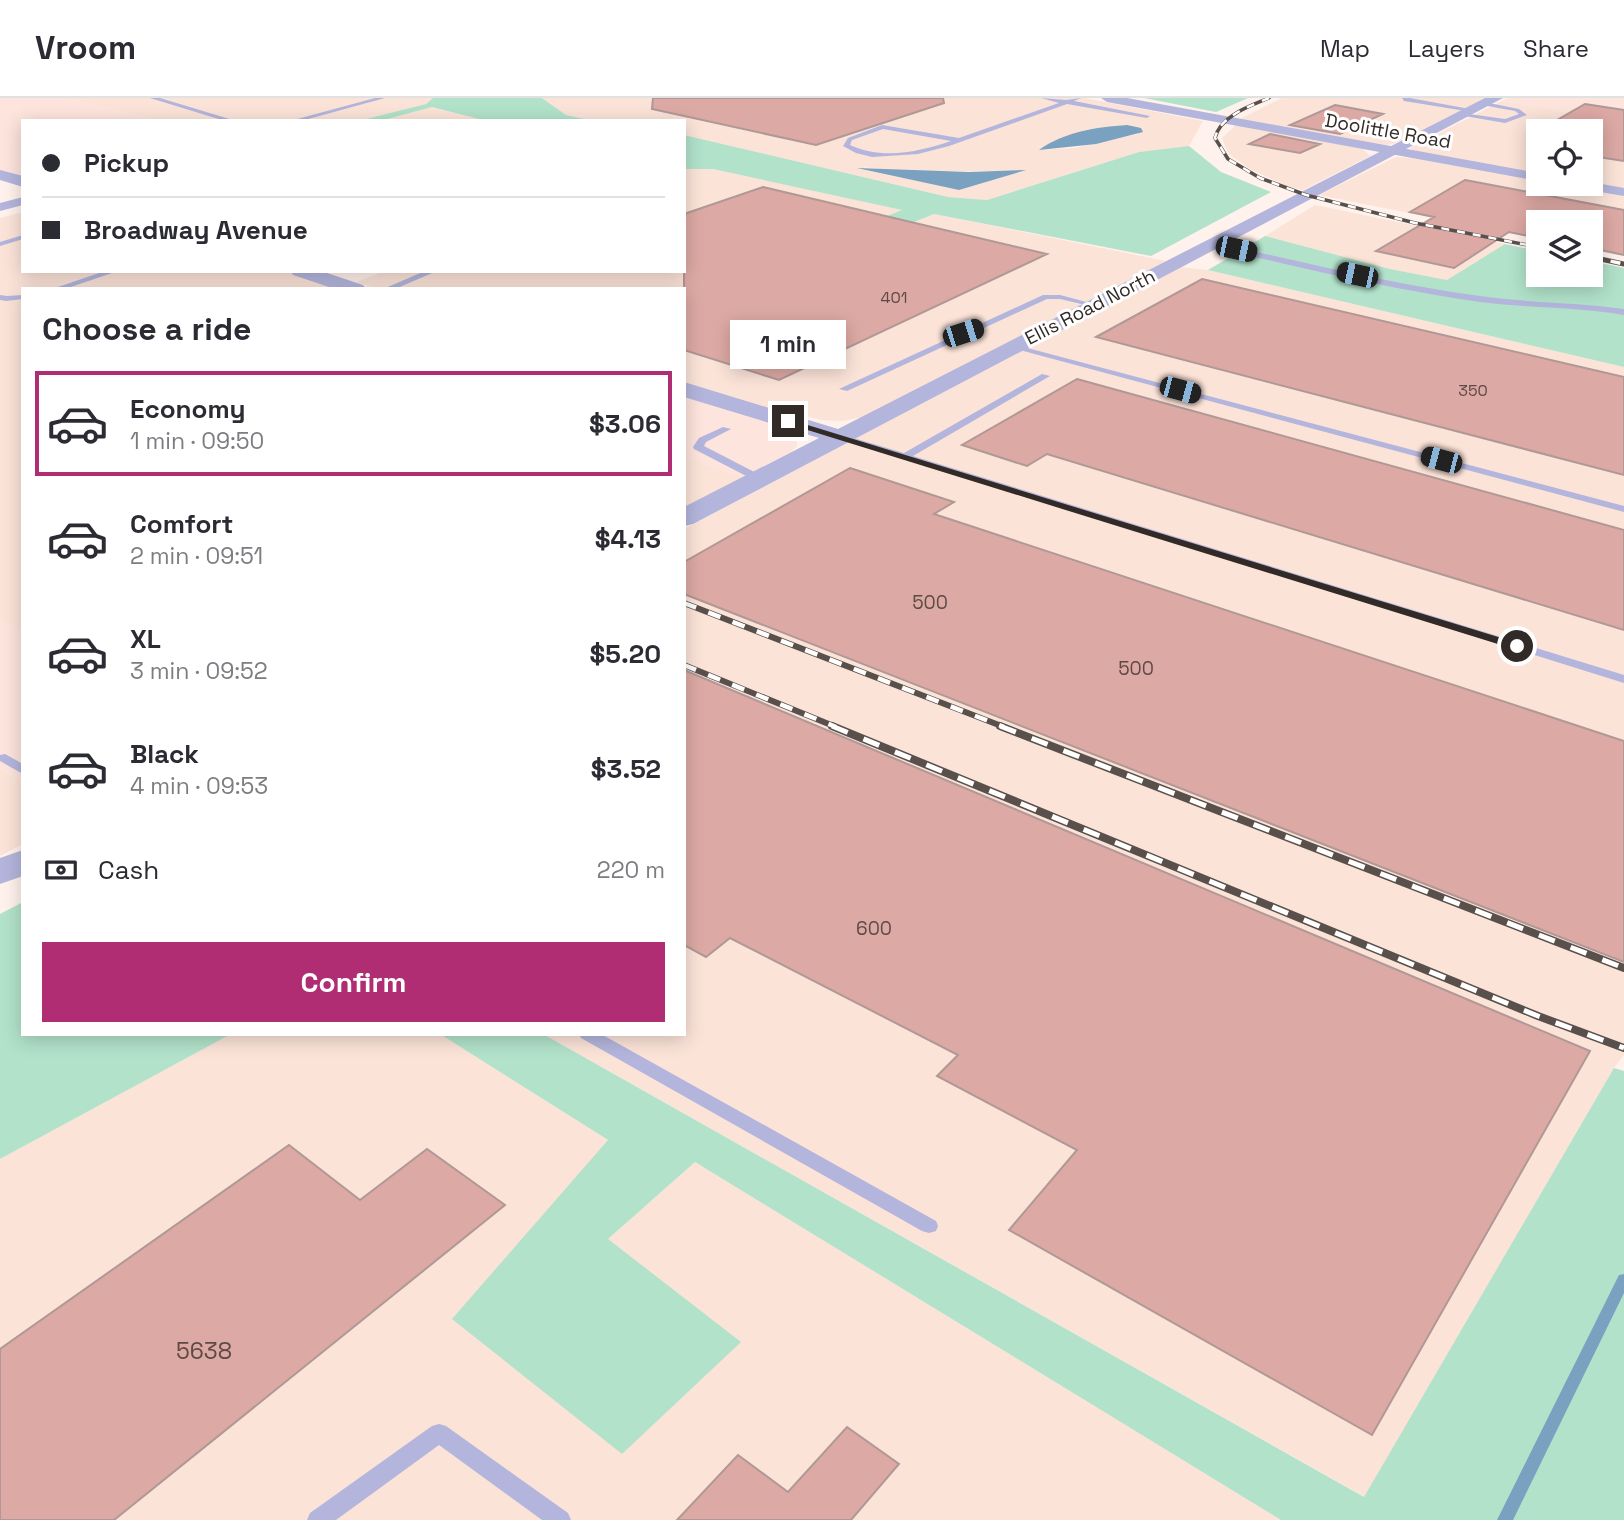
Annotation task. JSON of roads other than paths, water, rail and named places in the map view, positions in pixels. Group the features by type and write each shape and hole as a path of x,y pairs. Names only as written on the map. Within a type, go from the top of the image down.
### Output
{"street":[{"name":"Doolittle Road","path":"1107,98 1526,175"},
{"name":"Ellis Road North","path":"686,517 1479,107"},
{"path":"0,175 21,181"},
{"path":"1603,188 1624,192"},
{"path":"0,207 21,202"},
{"path":"306,273 350,287"},
{"path":"686,390 840,437"},
{"path":"0,873 21,862"}],"lane":[{"path":"153,98 226,119"},
{"path":"301,119 382,98"},
{"path":"1044,98 1147,116"},
{"path":"959,140 883,127 850,139 846,146 870,153 901,155 923,152 959,140 1066,102 1079,98"},
{"path":"1406,98 1404,99 1517,110 1524,115 1505,121 1479,107"},
{"path":"0,244 21,238"},
{"path":"1212,244 1434,292 1484,299 1598,307 1624,312"},
{"path":"62,287 108,273"},
{"path":"392,287 428,273"},
{"path":"0,297 21,297"},
{"path":"844,389 1046,297 1060,297 1094,305"},
{"path":"1015,346 1624,509"},
{"path":"905,457 1045,376"},
{"path":"726,429 702,440 698,447 760,479"},
{"path":"840,437 1624,679"},
{"path":"5,758 21,769"},
{"path":"591,1036 929,1226"},
{"path":"318,1520 439,1433 560,1520"}],"water":[{"path":"1127,125 1141,128 1143,132 1096,144 1039,150 1059,139 1081,132"},
{"path":"857,168 969,172 1026,170 959,190"}],"waterway":[{"path":"1505,1520 1624,1279"}],"railway":[{"path":"1269,98 1229,118 1218,130 1215,138 1228,159 1260,178 1306,195 1415,223 1526,245"},
{"path":"1603,260 1624,264"},
{"path":"686,604 1004,727"},
{"path":"686,666 836,727"},
{"path":"832,726 1538,1016 1624,1048"},
{"path":"1000,726 1624,968"}]}
